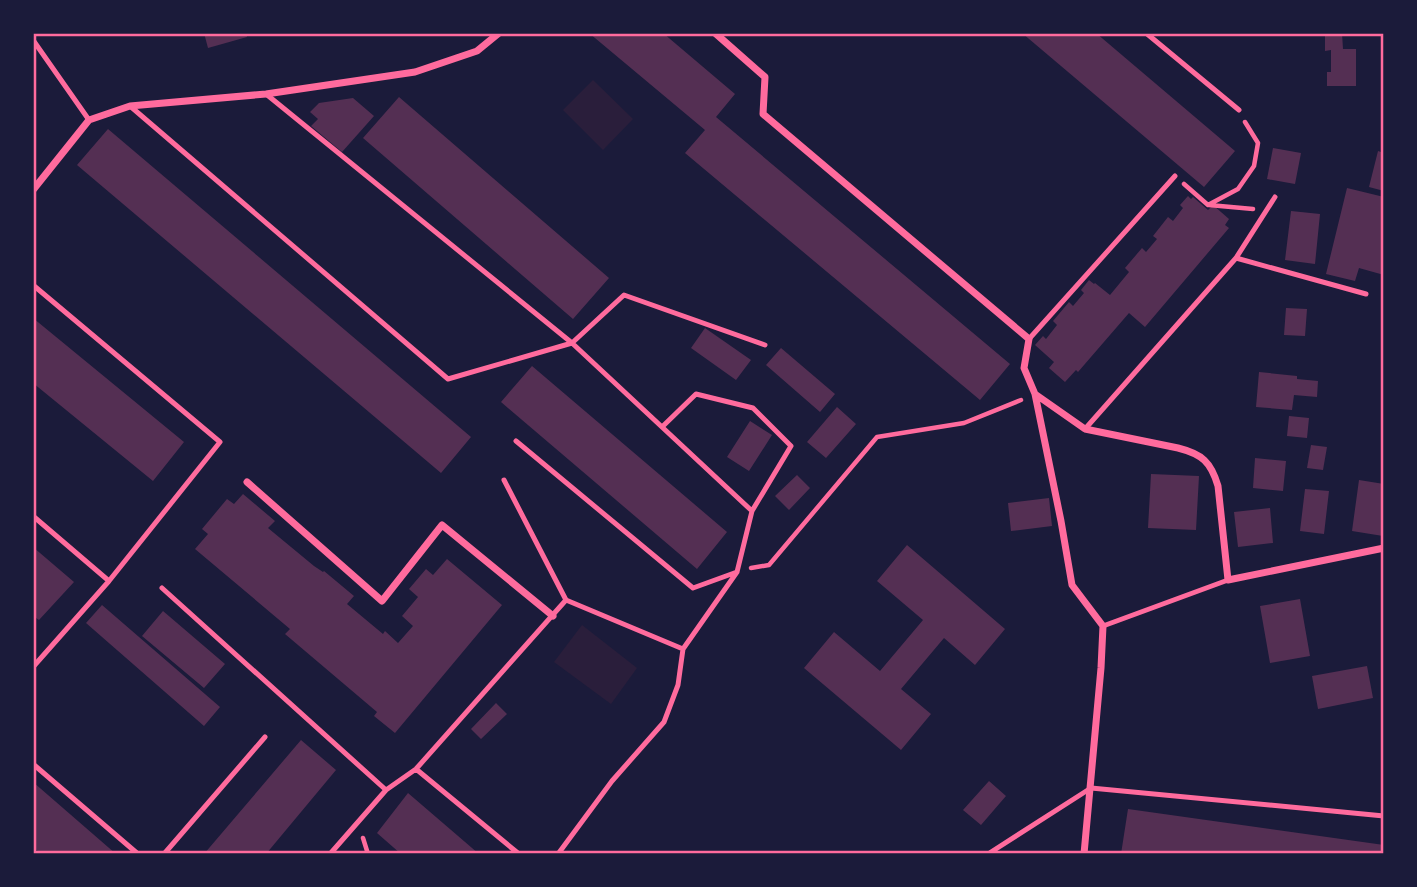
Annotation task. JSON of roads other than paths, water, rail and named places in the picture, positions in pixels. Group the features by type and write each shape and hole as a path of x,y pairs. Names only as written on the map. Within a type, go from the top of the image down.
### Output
{"street":[{"path":"33,190 89,120 130,106 265,94 415,72 477,51 499,33"},
{"path":"715,33 765,77 763,114 1029,338 1024,368 1035,394 1072,585 1103,626 1084,854"},
{"path":"1035,394 1085,429 1178,448 1205,460 1214,472 1218,486 1228,580 1384,548"},
{"path":"247,482 382,601 442,525 553,616"}],"lane":[{"path":"1146,33 1239,110"},
{"path":"33,40 89,120"},
{"path":"265,94 572,343 752,512"},
{"path":"130,106 448,379 572,343 624,295 765,345"},
{"path":"1029,338 1175,176"},
{"path":"1085,429 1236,258 1275,197"},
{"path":"1236,258 1366,295"},
{"path":"33,285 220,442 109,581 33,667"},
{"path":"558,854 611,781 664,722 678,685 683,649 737,572 752,512 791,446 752,408 696,394 662,427"},
{"path":"516,441 693,588 737,572"},
{"path":"504,480 566,600 683,649"},
{"path":"33,516 109,581"},
{"path":"1103,626 1228,580"},
{"path":"162,588 386,790"},
{"path":"330,854 386,790 416,769 566,600"},
{"path":"164,854 265,737"},
{"path":"33,764 138,854"},
{"path":"416,769 519,854"},
{"path":"988,854 1091,788 1384,816"}]}
